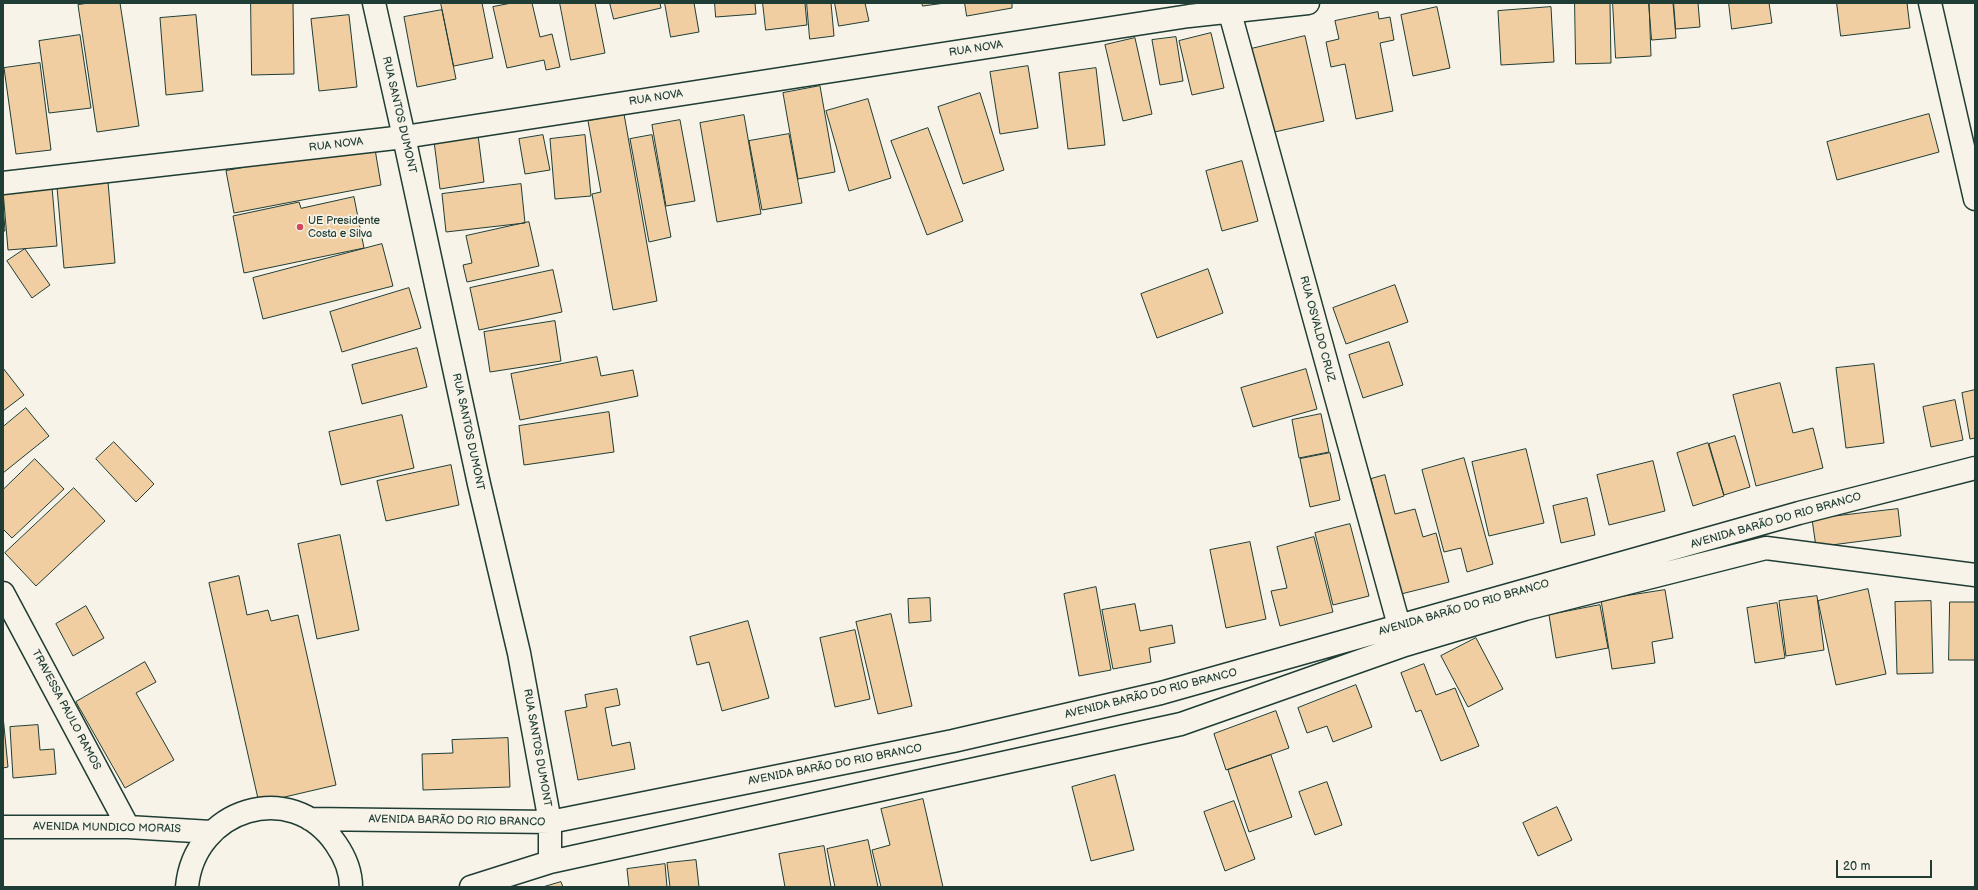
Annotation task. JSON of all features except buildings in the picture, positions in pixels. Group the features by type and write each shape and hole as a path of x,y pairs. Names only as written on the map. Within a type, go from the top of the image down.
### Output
{"street":[{"name":"RUA SANTOS DUMONT","path":"374,3 479,484 519,653 550,822 550,862"},
{"name":"RUA NOVA","path":"3,183 404,136 1187,10 1224,10 1308,3"},
{"path":"1930,3 1975,199"},
{"name":"RUA OSVALDO CRUZ","path":"1224,10 1402,636"},
{"name":"AVENIDA BARÃO DO RIO BRANCO","path":"471,887 550,862 1181,724 1402,636 1799,513 1975,468"},
{"path":"1758,526 1766,548"},
{"name":"AVENIDA BARÃO DO RIO BRANCO","path":"310,819 550,822 953,741 1402,636 1525,609 1766,548 1975,575"},
{"name":"TRAVESSA PAULO RAMOS","path":"3,593 128,827"},
{"path":"187,887 188,873 196,851 211,832 233,816 258,808 286,810 310,819 330,835 344,855 351,879 351,887"},
{"name":"AVENIDA MUNDICO MORAIS","path":"3,827 128,827 211,832"}],"place":[{"name":"UE Presidente Costa e Silva","path":"300,227"}]}
